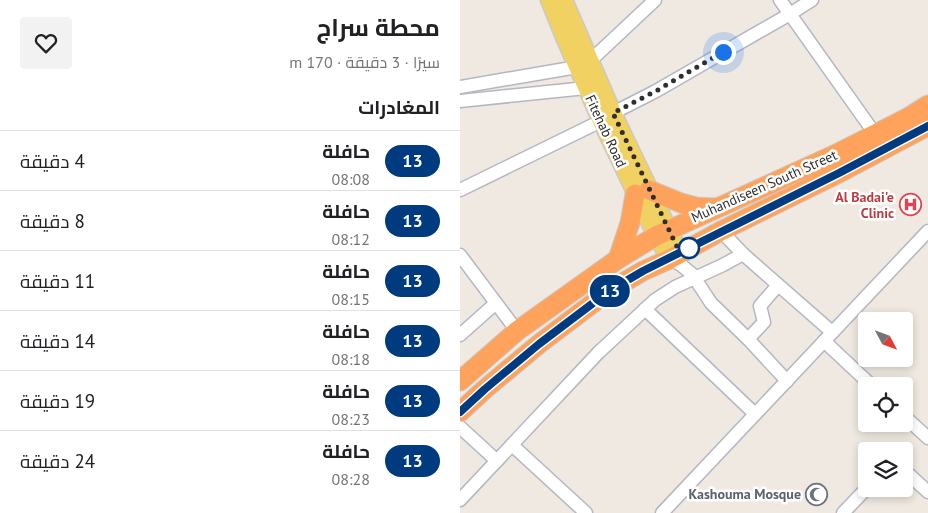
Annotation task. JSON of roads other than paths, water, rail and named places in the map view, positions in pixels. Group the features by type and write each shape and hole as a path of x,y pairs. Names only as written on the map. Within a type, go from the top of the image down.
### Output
{"highway":[{"name":"Muhandiseen South Street","path":"460,381 517,331 618,259 663,233 834,155 909,117 928,105"},
{"name":"Muhandiseen South Street","path":"460,412 531,351 609,291 643,271 677,259 721,231 839,173 928,126"},
{"path":"618,259 642,192 696,207 717,208"}],"main road":[{"name":"Fitehab Road","path":"549,0 584,64 642,192 677,259"},
{"name":"Fitehab Road","path":"564,0 584,64 586,88 607,117"}],"street":[{"path":"460,87 584,64 655,0"},
{"path":"780,0 875,134"},
{"path":"460,190 656,91 812,0"},
{"path":"483,83 486,99"},
{"path":"460,101 586,88"},
{"path":"721,231 743,254 778,285 864,377"},
{"path":"662,513 928,231"},
{"path":"460,500 598,353 655,300 670,290 723,266 743,254"},
{"path":"460,255 517,331"},
{"path":"677,259 695,278 711,303 787,381"},
{"path":"748,339 764,322 760,306 778,285"},
{"path":"460,335 496,303"},
{"path":"645,309 755,414"},
{"path":"913,424 928,438"},
{"path":"460,427 496,461"},
{"path":"512,445 586,513"},
{"path":"913,478 928,492"},
{"path":"843,513 858,497"}],"place":[{"name":"Al Badai'e Clinic","path":"910,205"},
{"name":"Kashouma Mosque","path":"817,494"}]}
